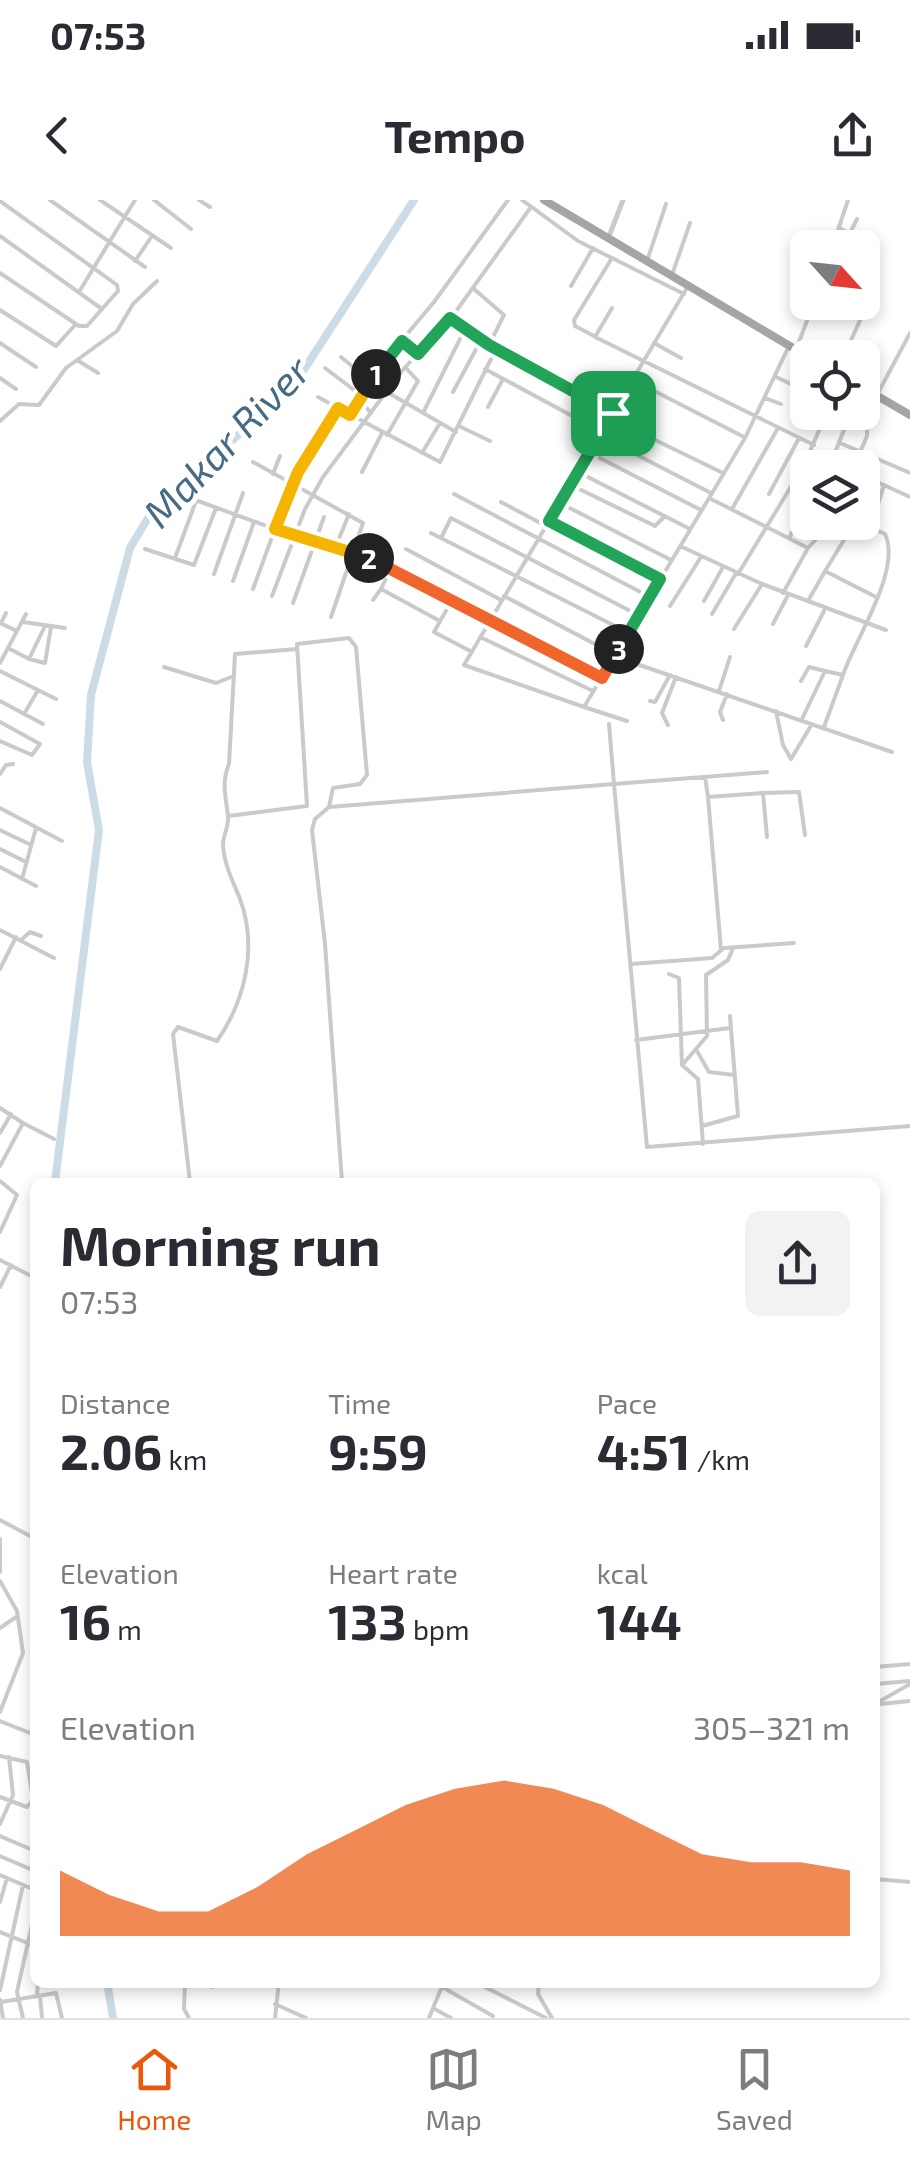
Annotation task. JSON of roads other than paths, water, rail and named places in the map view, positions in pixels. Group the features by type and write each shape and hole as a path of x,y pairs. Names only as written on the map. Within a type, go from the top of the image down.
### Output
{"main road":[{"path":"544,200 672,277 686,290 790,347"},
{"path":"880,396 910,414"}],"street":[{"path":"50,200 145,268"},
{"path":"100,200 170,248"},
{"path":"80,292 135,200"},
{"path":"154,200 190,229"},
{"path":"200,200 210,207"},
{"path":"350,415 370,382 508,200"},
{"path":"522,200 592,248 686,290 464,664 627,721"},
{"path":"608,240 623,200"},
{"path":"848,200 838,228 853,234 857,219"},
{"path":"0,201 118,286 86,326 76,324 0,273"},
{"path":"647,262 666,204"},
{"path":"272,596 314,493 404,367 474,288 532,207"},
{"path":"672,277 690,222"},
{"path":"0,236 102,309"},
{"path":"135,261 153,236"},
{"path":"571,286 592,248"},
{"path":"612,258 574,320 575,326 814,445"},
{"path":"0,421 19,404 39,405 77,360 117,331 133,304 158,282"},
{"path":"474,288 504,315 489,345"},
{"path":"595,337 612,308"},
{"path":"0,310 56,346 76,324"},
{"path":"450,318 489,345 612,415 723,473"},
{"path":"423,414 466,330"},
{"path":"880,388 910,332"},
{"path":"453,392 481,340"},
{"path":"402,341 418,354"},
{"path":"0,343 36,367"},
{"path":"654,344 681,358"},
{"path":"318,397 440,462 496,349"},
{"path":"584,707 745,438 790,352"},
{"path":"342,357 370,382"},
{"path":"77,360 98,373"},
{"path":"362,472 418,379 404,367"},
{"path":"325,368 361,398 372,413"},
{"path":"485,369 808,548"},
{"path":"776,377 790,384"},
{"path":"0,378 16,389"},
{"path":"488,407 502,379"},
{"path":"632,380 745,438"},
{"path":"387,392 457,433"},
{"path":"765,398 781,404"},
{"path":"252,589 293,482 338,408"},
{"path":"422,454 440,422"},
{"path":"461,426 490,441"},
{"path":"732,509 778,428"},
{"path":"811,450 820,430"},
{"path":"837,450 845,430"},
{"path":"840,443 860,450 867,430"},
{"path":"769,494 799,438"},
{"path":"590,453 701,510"},
{"path":"272,474 280,456"},
{"path":"880,459 910,473"},
{"path":"254,462 364,524 331,616"},
{"path":"578,472 690,529"},
{"path":"880,483 910,497"},
{"path":"571,485 655,526 665,516"},
{"path":"880,498 884,485"},
{"path":"712,614 790,489"},
{"path":"214,574 243,492"},
{"path":"454,494 649,597"},
{"path":"187,497 392,568 602,678"},
{"path":"175,559 196,501"},
{"path":"501,502 660,579"},
{"path":"560,503 672,560"},
{"path":"145,549 195,564 216,508"},
{"path":"335,548 349,514"},
{"path":"293,603 324,517"},
{"path":"441,538 451,518 638,615"},
{"path":"233,581 254,522"},
{"path":"824,728 876,597 890,548 880,532"},
{"path":"431,533 629,633"},
{"path":"772,624 815,540"},
{"path":"807,602 846,540"},
{"path":"680,546 786,594 886,630"},
{"path":"406,549 617,653 892,752"},
{"path":"670,606 702,557"},
{"path":"372,600 392,568"},
{"path":"704,600 724,568"},
{"path":"825,570 876,597"},
{"path":"734,630 762,584"},
{"path":"381,589 438,620"},
{"path":"452,600 434,632 472,652"},
{"path":"806,646 825,609"},
{"path":"6,614 0,623 17,631"},
{"path":"0,662 26,614"},
{"path":"23,622 64,628"},
{"path":"8,648 44,664 48,626"},
{"path":"29,659 48,626"},
{"path":"480,637 594,691"},
{"path":"228,816 307,806 297,644 344,638 355,643 366,775 360,784 333,788 329,806 315,819 312,830 325,944 342,1178"},
{"path":"190,1178 174,1032 178,1026 216,1042 232,1019 248,970 242,903 229,879 222,845 228,816 223,778 230,764 235,654 297,649"},
{"path":"720,691 730,658"},
{"path":"164,666 216,683 234,676"},
{"path":"800,682 809,667 843,675"},
{"path":"0,671 56,699"},
{"path":"802,721 825,671"},
{"path":"650,701 655,702 673,676"},
{"path":"668,725 662,713 673,676"},
{"path":"24,714 38,690"},
{"path":"723,720 720,712 727,694"},
{"path":"0,700 43,724"},
{"path":"776,712 791,760 812,724"},
{"path":"0,722 40,744 32,756 0,740"},
{"path":"609,724 647,1146 910,1126"},
{"path":"0,774 6,765 12,764"},
{"path":"329,806 767,772"},
{"path":"705,777 721,950"},
{"path":"708,798 798,791 805,834"},
{"path":"763,793 767,836"},
{"path":"0,808 62,841"},
{"path":"22,879 36,828"},
{"path":"0,830 29,844"},
{"path":"0,849 26,862"},
{"path":"0,867 36,886"},
{"path":"0,930 54,958"},
{"path":"0,969 18,939 30,932 40,936"},
{"path":"631,964 712,958 721,950 794,943"},
{"path":"682,1065 697,1051 707,1033 706,974 728,960 734,948"},
{"path":"669,974 679,978 682,1065"},
{"path":"702,1126 738,1117 730,1016"},
{"path":"636,1040 731,1028"},
{"path":"697,1051 706,1069 717,1075 734,1075"},
{"path":"682,1065 696,1074"},
{"path":"696,1074 706,1069"},
{"path":"696,1074 703,1144"},
{"path":"0,1108 54,1139"},
{"path":"0,1133 11,1114"},
{"path":"0,1166 23,1123"},
{"path":"0,1181 17,1195 0,1232"},
{"path":"0,1260 30,1275"},
{"path":"0,1287 10,1265"},
{"path":"0,1520 30,1536"},
{"path":"0,1539 0,1572"},
{"path":"0,1581 16,1608 22,1660 0,1712"},
{"path":"0,1628 16,1617"},
{"path":"880,1666 910,1664"},
{"path":"880,1684 910,1682"},
{"path":"880,1702 910,1682"},
{"path":"880,1704 910,1701"},
{"path":"0,1721 30,1733"},
{"path":"27,1732 30,1729"},
{"path":"0,1756 27,1762 30,1781"},
{"path":"0,1824 11,1802 9,1757"},
{"path":"0,1797 27,1807 30,1804"},
{"path":"0,1836 30,1849"},
{"path":"0,1856 30,1868"},
{"path":"0,1902 3,1876 30,1888"},
{"path":"880,1879 910,1882"},
{"path":"0,1990 23,1885"},
{"path":"0,1932 28,1944"},
{"path":"23,2018 18,1992 30,1935"},
{"path":"38,1988 42,2018"},
{"path":"54,1992 55,1988"},
{"path":"185,1988 184,2010 188,2018"},
{"path":"275,2018 278,1988"},
{"path":"428,2018 442,1988"},
{"path":"448,1988 492,2016"},
{"path":"486,1988 549,2018"},
{"path":"538,1988 549,2018"},
{"path":"4,2018 1,2001 54,1992"},
{"path":"54,1992 60,1997 62,2018"},
{"path":"275,2004 306,2018"},
{"path":"433,2008 452,2018"},
{"path":"476,2018 480,2009"}],"waterway":[{"name":"Makar River","path":"56,1178 99,830 87,762 91,695 130,548 151,513 294,385 414,200"},
{"name":"Makar River","path":"108,1988 113,2018"}]}
